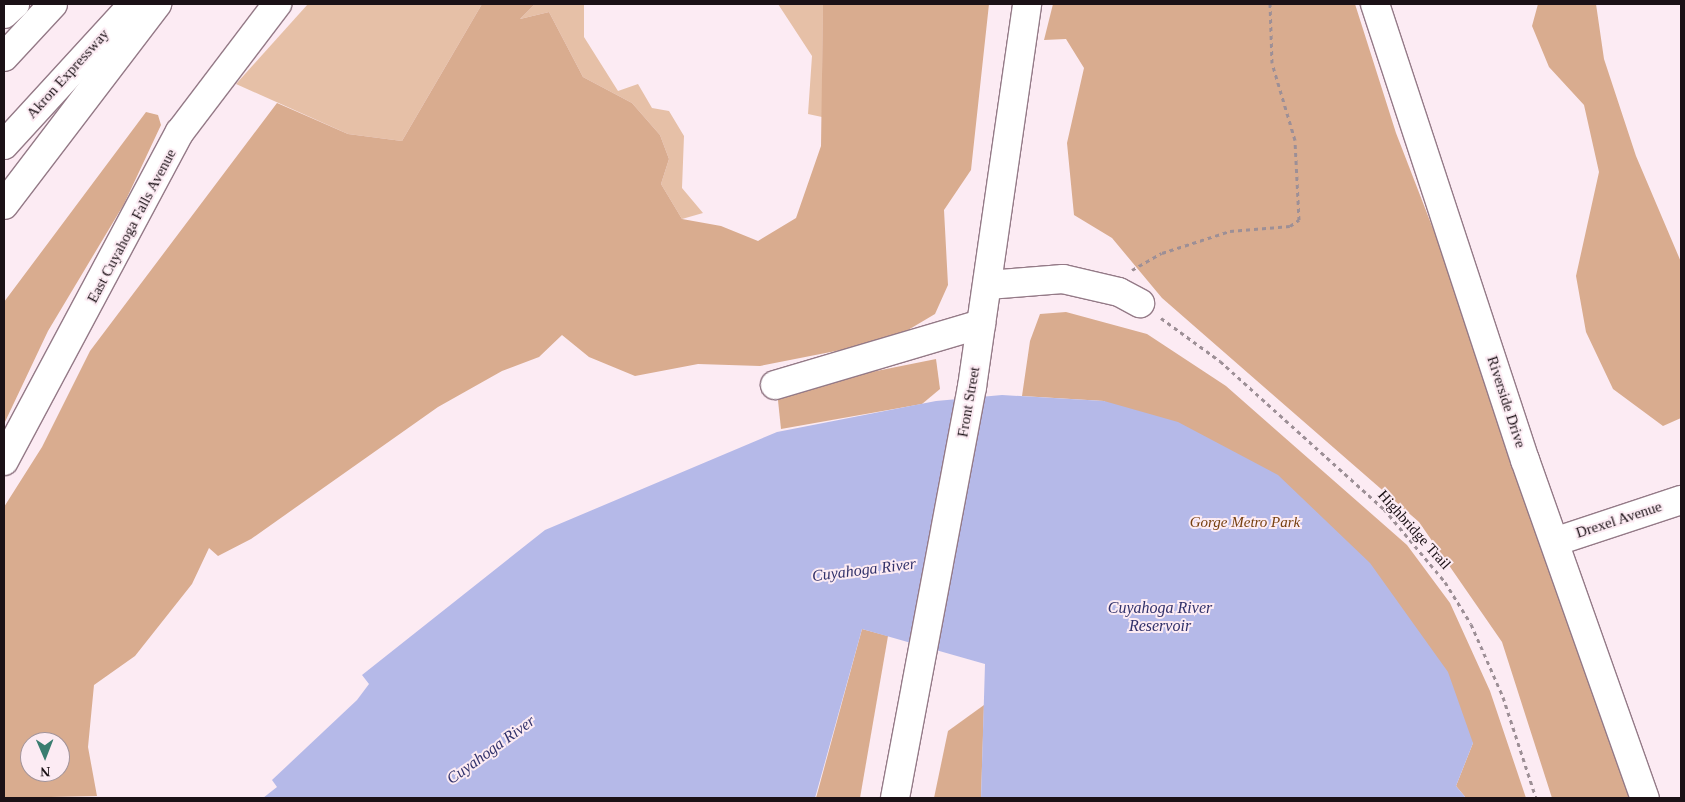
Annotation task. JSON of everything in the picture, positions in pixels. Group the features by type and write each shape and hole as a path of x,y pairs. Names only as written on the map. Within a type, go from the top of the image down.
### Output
{"main road":[{"path":"4,14 15,4"},
{"path":"4,57 52,4"},
{"name":"Akron Expressway","path":"4,145 133,4"},
{"path":"4,205 157,4"},
{"name":"East Cuyahoga Falls Avenue","path":"4,460 180,132 277,4"},
{"name":"Front Street","path":"895,798 972,387 1027,4"},
{"name":"Riverside Drive","path":"1375,4 1525,460 1557,541 1645,798"},
{"path":"988,285 1063,279 1109,290 1140,303"},
{"path":"775,385 981,324"},
{"name":"Drexel Avenue","path":"1557,541 1681,500"}],"path":[{"path":"1109,290 1130,272 1162,253 1230,231 1290,226 1299,220 1296,140 1272,64 1270,4"},
{"name":"Highbridge Trail","path":"1140,303 1220,361 1384,510 1445,582 1471,624 1503,697 1536,798"}],"shaded area":[{"path":"308,4 482,4 402,141 348,134 236,84"},
{"path":"535,4 584,4 584,37 618,91 638,84 652,108 669,111 684,136 682,188 703,213 682,219 661,184 669,159 660,135 632,103 583,77 549,12 520,19"},
{"path":"778,4 823,4 822,117 808,114 812,56"}],"green space":[{"path":"482,4 535,4 520,19 549,12 583,77 632,103 660,135 669,159 661,184 682,219 721,226 758,241 796,218 821,146 823,4 989,4 971,170 944,210 948,285 935,314 908,330 856,347 760,366 698,364 635,376 589,357 562,335 539,357 502,371 438,407 251,539 218,556 209,548 192,584 135,656 94,685 88,747 97,796 4,798 4,507 42,447 90,351 277,103 348,134 402,141"},
{"path":"1053,4 1355,4 1396,133 1447,265 1632,798 1552,798 1502,642 1419,522 1162,298 1112,238 1074,215 1067,143 1084,68 1066,39 1044,40"},
{"path":"1538,4 1596,4 1604,59 1636,156 1681,262 1681,418 1663,426 1613,389 1586,332 1576,276 1599,172 1584,105 1549,67 1532,26"},
{"path":"146,112 158,115 161,125 124,204 48,331 4,424 4,302"},
{"name":"Gorge Metro Park","path":"1066,312 1147,334 1226,386 1407,545 1450,603 1490,691 1526,798 1466,798 1456,786 1473,743 1104,401 1022,396 1030,341 1040,314"},
{"path":"936,359 940,389 922,404 781,429 777,391"},
{"path":"862,629 888,636 860,798 816,798"},
{"path":"984,705 981,798 934,798 948,731"}],"water":[{"name":"Cuyahoga River Reservoir","path":"1002,395 1104,401 1178,422 1278,475 1370,563 1448,672 1473,743 1456,786 1466,798 981,798 985,664 862,629 815,798 263,798 277,787 272,780 357,700 369,684 362,675 545,530 777,432 936,401"}],"water label":[{"name":"Cuyahoga River","path":"864,570"},
{"name":"Cuyahoga River","path":"491,750"}]}
